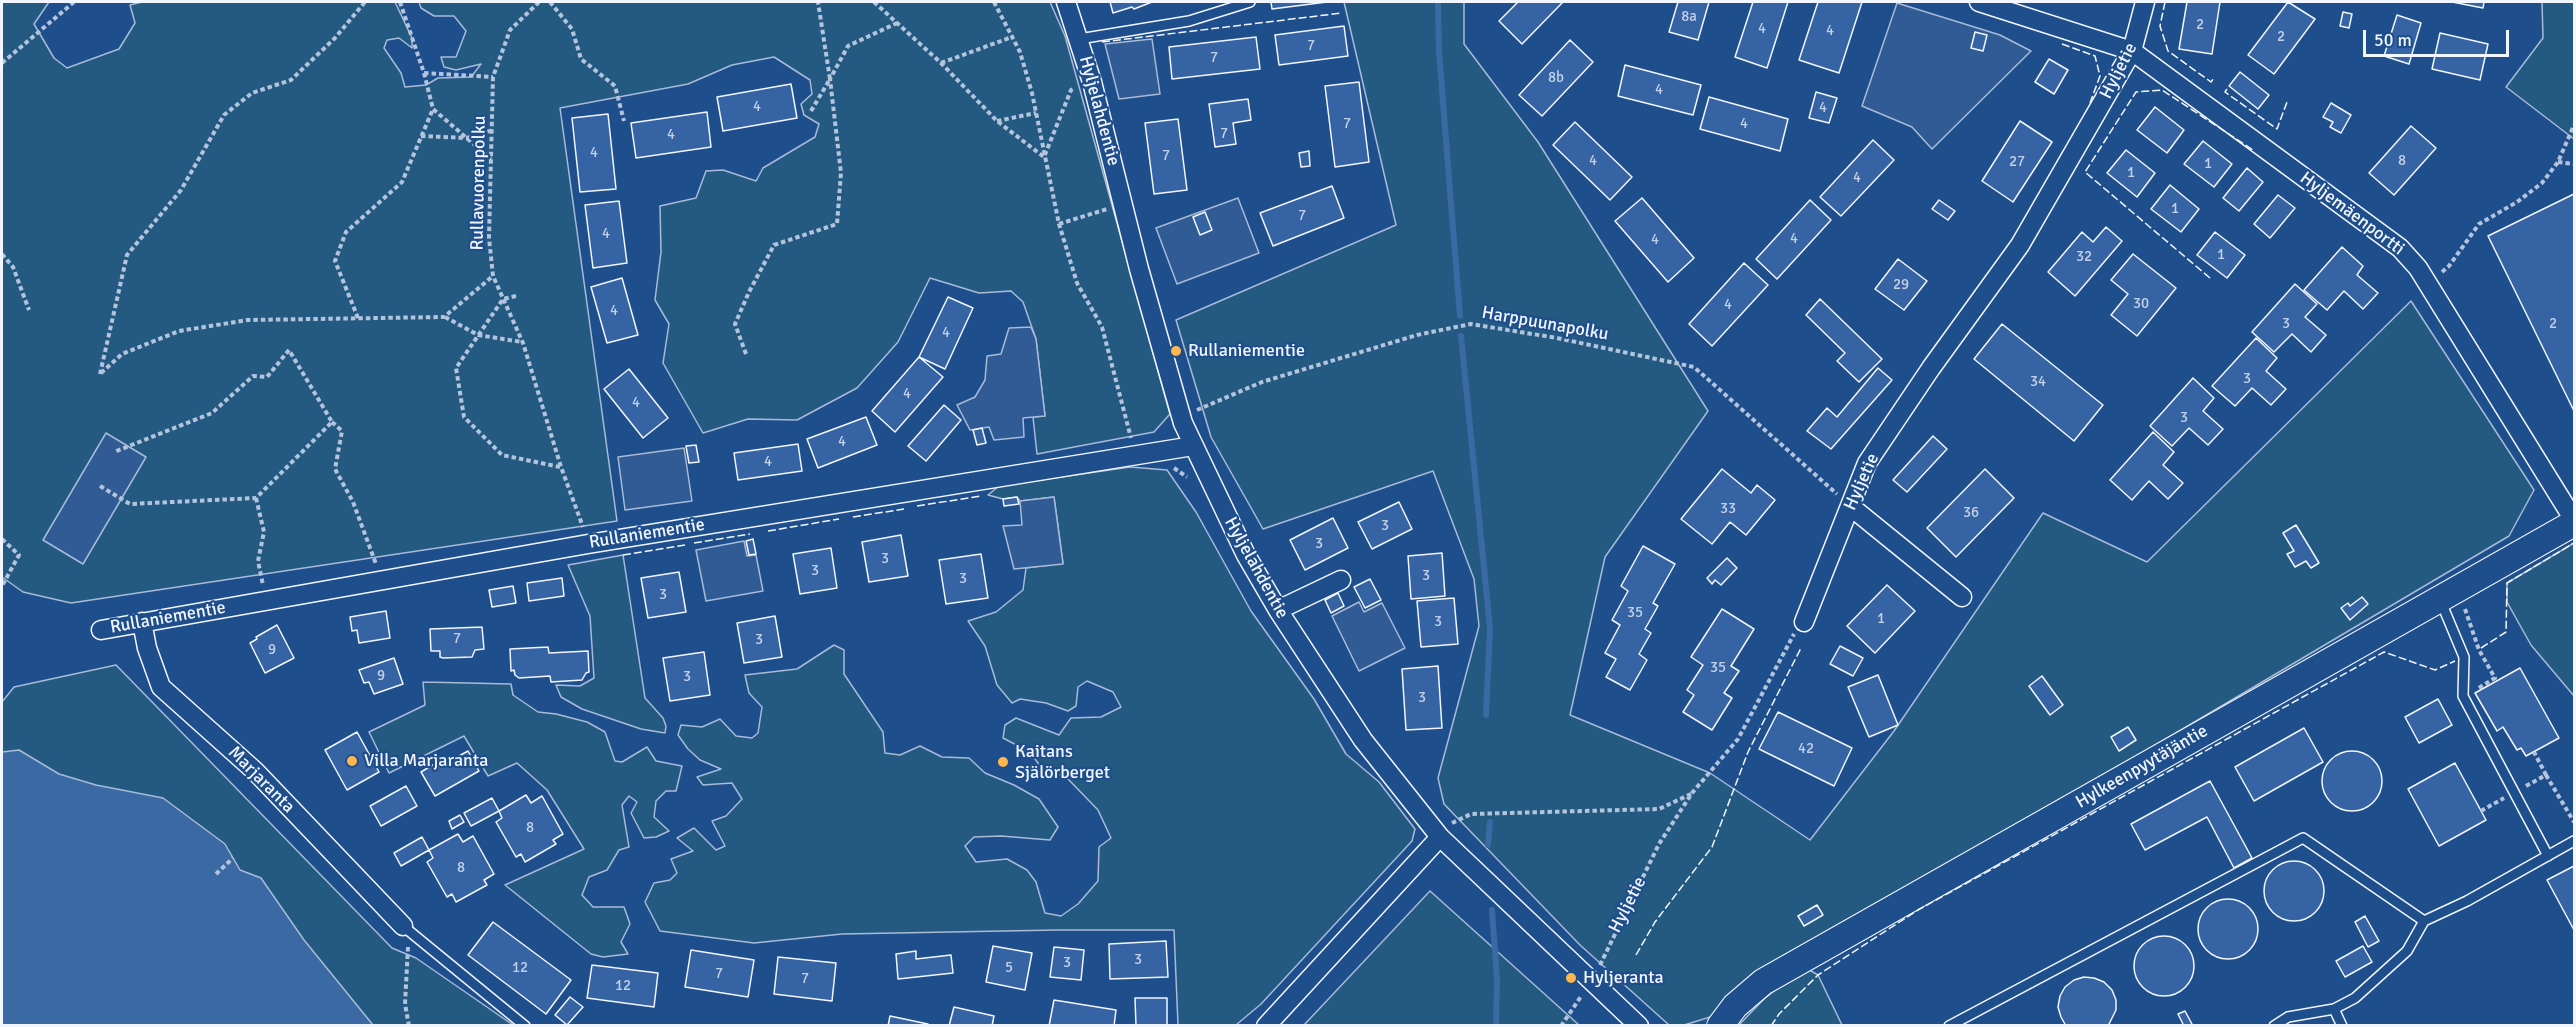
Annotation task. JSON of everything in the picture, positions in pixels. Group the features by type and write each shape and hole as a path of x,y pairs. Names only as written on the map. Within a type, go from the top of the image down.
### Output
{"street":[{"name":"Hyljelahdentie","path":"1066,2 1092,82 1183,423 1246,555 1278,610 1363,740 1448,835 1639,1026"},
{"name":"Hyljemäenportti","path":"1979,2 2132,51 2400,248 2418,268 2574,522"},
{"name":"Hyljetie","path":"1804,622 1868,463 1931,368 2020,245 2132,51 2145,2"},
{"name":"Rullaniementie","path":"101,630 588,544 1193,446"},
{"path":"1850,506 1962,597"},
{"name":"Hylkeenpyytäjäntie","path":"1720,1026 1735,1006 1763,982 2574,522"},
{"path":"1278,610 1341,580"},
{"name":"Marjaranta","path":"142,622 147,648 161,687 255,771 403,926"},
{"path":"1266,1026 1448,835"}],"lane":[{"path":"1079,39 1190,21 1250,2"},
{"path":"2449,593 2464,657 2463,696 2548,856"},
{"path":"1948,1026 2303,838 2424,921"},
{"path":"2274,1026 2288,1017 2334,1009 2355,998 2407,951 2424,921 2467,901 2574,841"},
{"path":"403,926 525,1026"},
{"path":"2334,1009 2342,1026"}],"path":[{"path":"2,63 74,2"},
{"path":"365,2 335,38 291,80 252,93 224,115 181,190 127,255 100,374 122,354 179,332 248,320 444,317 478,335 523,343"},
{"path":"400,2 424,73 433,109 492,160"},
{"name":"Rullavuorenpolku","path":"539,2 510,30 493,77 489,238 493,276 523,343 561,467 588,544"},
{"path":"550,2 572,29 581,59 615,86 624,121"},
{"path":"746,354 735,324 774,245 837,224 841,173 818,2"},
{"path":"874,2 941,63 997,121 1044,157"},
{"path":"994,2 1020,52 1036,113 1059,224 1077,283 1102,327 1130,431 1133,457"},
{"path":"810,111 848,46 897,23"},
{"path":"941,63 1012,37"},
{"path":"424,73 493,77"},
{"path":"1044,157 1071,90 1092,82"},
{"path":"358,318 335,261 346,231 402,182 433,109"},
{"path":"997,121 1036,113"},
{"path":"2440,274 2449,266 2479,224 2517,202 2542,183 2558,162 2574,125"},
{"path":"422,136 467,138 493,130"},
{"path":"2558,162 2574,164"},
{"path":"1059,224 1124,204"},
{"path":"2,254 13,267 29,310"},
{"path":"444,317 493,276"},
{"path":"516,296 503,299 456,368 464,417 502,455 561,467"},
{"name":"Harppuunapolku","path":"1194,412 1214,401 1262,382 1418,335 1471,324 1557,338 1694,367 1850,506"},
{"path":"114,452 212,413 253,376 267,377 289,350 332,422 342,431 335,469 353,502 378,569"},
{"path":"1191,402 1196,419"},
{"path":"100,486 130,504 256,498 332,422"},
{"path":"1166,452 1169,466 1181,471 1189,479"},
{"path":"256,498 264,532 258,561 264,588"},
{"path":"2,539 19,555 2,586"},
{"path":"2449,593 2495,678 2475,690"},
{"name":"Hyljetie","path":"1597,973 1603,954 1659,844 1692,793 1737,739 1797,630 1804,622"},
{"path":"2534,752 2574,822"},
{"path":"2504,798 2546,776"},
{"path":"1448,835 1449,825 1471,814 1659,809 1692,793"},
{"path":"216,874 233,858"},
{"path":"409,949 405,1004 409,1026"},
{"path":"1561,1026 1585,991"}],"shaded area":[{"path":"2,2 49,2 34,24 54,58 67,68 119,49 135,23 130,5 142,2 395,2 412,38 412,48 399,38 387,40 384,48 401,73 405,87 426,85 438,78 471,77 481,64 456,70 444,67 441,57 456,57 466,31 454,16 434,16 421,8 419,2 1050,2 1065,36 1170,414 1154,432 1037,454 1033,417 1045,416 1036,339 1023,302 1011,291 979,293 930,278 898,342 857,388 797,420 748,419 703,433 663,363 669,324 655,300 661,252 660,206 696,198 706,171 723,170 756,181 763,168 815,137 819,124 804,115 801,104 812,94 810,80 774,57 732,65 688,84 560,108 617,521 71,603 23,592 2,577"},
{"path":"1344,2 1464,2 1464,44 1538,142 1708,411 1605,557 1570,715 1710,773 1810,840 1894,731 2043,513 2147,562 2411,301 2534,490 2509,536 1738,992 1717,1015 1684,1025 1669,1025 1580,945 1444,804 1438,778 1479,626 1474,579 1433,471 1263,529 1211,437 1176,320 1396,225"},
{"path":"2542,2 2574,2 2574,139 2506,87 2543,38"},
{"path":"1897,3 2000,35 2031,51 1932,149 1912,127 1862,106"},
{"path":"1152,39 1160,94 1119,99 1105,44"},
{"path":"1238,198 1259,253 1177,284 1156,228"},
{"path":"1031,327 1036,339 1045,416 1023,418 1024,437 994,440 989,427 970,430 957,405 975,397 985,380 987,356 1001,354 1009,328"},
{"path":"106,433 146,457 83,564 43,540"},
{"path":"684,448 692,501 625,510 618,457"},
{"path":"1130,467 1167,470 1196,512 1251,611 1314,699 1346,754 1379,782 1415,829 1412,841 1261,1004 1236,1025 1178,1025 1174,930 842,934 754,943 660,931 645,902 654,883 670,880 677,873 671,859 693,851 677,838 694,828 716,850 725,846 712,821 726,816 742,799 732,783 703,785 697,777 721,769 700,760 688,749 678,735 681,725 702,727 720,719 736,736 752,738 758,733 762,707 749,693 745,675 797,669 834,645 844,650 844,674 883,732 885,753 900,755 920,746 942,757 969,758 985,773 1039,799 1058,827 1050,840 1001,836 974,837 965,846 976,862 1007,859 1027,870 1036,882 1045,913 1061,916 1078,904 1098,881 1099,847 1111,838 1098,810 1068,779 1040,766 1030,752 1003,738 1005,725 1016,718 1059,735 1071,718 1101,717 1121,707 1113,692 1087,681 1078,687 1076,706 1068,711 1046,703 1020,699 1012,703 997,685 985,646 968,621 996,612 1023,590 1026,568 1063,563 1054,497 1020,501 1017,497 1003,499 988,495 999,486"},
{"path":"1054,497 1063,564 1014,569 1003,526 1022,525 1020,501"},
{"path":"744,541 747,556 756,555 763,591 706,601 696,550"},
{"path":"2574,543 2574,696 2531,645 2507,602 2507,583"},
{"path":"623,555 645,698 663,718 666,726 665,733 641,729 582,709 561,697 556,685 580,686 594,678 590,616 568,565"},
{"path":"1359,602 1364,612 1382,603 1405,648 1359,671 1332,616"},
{"path":"116,665 392,948 416,958 513,1025 251,1025 2,908 2,702 14,687"},
{"path":"423,682 511,684 513,695 538,712 587,722 605,732 615,761 622,762 647,747 656,761 682,766 676,791 666,791 656,801 654,817 669,831 656,837 644,838 631,813 637,802 629,796 622,805 629,847 619,850 607,870 589,877 582,895 593,907 624,907 630,924 621,942 628,954 603,957 591,954 505,885 584,849 547,790 517,763 488,776 464,736 389,773 369,732 425,705"},
{"path":"19,750 59,774 96,785 163,798 225,844 240,870 261,878 304,940 373,1025 2,1025 2,752"},
{"path":"1430,891 1579,1025 1304,1025"},
{"path":"1804,967 1818,975 1842,1025 1738,1026 1764,999"}],"building":[{"path":"1110,2 1152,2 1134,9 1132,7 1113,13"},
{"path":"1271,2 1327,2 1272,9"},
{"path":"1518,2 1563,2 1522,44 1499,21"},
{"path":"1678,2 1709,2 1698,40 1669,32"},
{"path":"1753,2 1788,2 1767,68 1735,57"},
{"path":"1818,2 1862,2 1839,73 1799,60"},
{"path":"2187,2 2220,2 2212,54 2179,49"},
{"path":"2288,2 2315,19 2274,74 2248,55"},
{"path":"2452,2 2484,2 2483,8"},
{"path":"2343,12 2352,14 2349,28 2340,26"},
{"path":"2397,15 2421,23 2409,64 2384,56"},
{"path":"1344,26 1348,56 1279,65 1275,35"},
{"path":"1975,32 1987,35 1983,51 1971,48"},
{"path":"2440,33 2488,44 2480,80 2432,69"},
{"path":"1256,37 1260,69 1172,79 1169,47"},
{"path":"1570,40 1593,62 1542,116 1519,95"},
{"path":"2049,59 2068,70 2054,94 2035,82"},
{"path":"1625,65 1701,85 1693,115 1618,96"},
{"path":"2240,72 2269,95 2258,109 2229,86"},
{"path":"1359,82 1369,162 1335,167 1325,86"},
{"path":"791,84 797,118 723,131 717,97"},
{"path":"1816,92 1837,98 1829,123 1809,118"},
{"path":"1709,97 1788,119 1780,151 1700,129"},
{"path":"1248,99 1251,120 1233,123 1236,144 1215,147 1209,104"},
{"path":"2331,103 2351,115 2341,133 2330,127 2333,122 2323,117"},
{"path":"2155,107 2184,130 2167,153 2137,130"},
{"path":"707,112 711,147 636,158 631,123"},
{"path":"608,114 616,189 580,192 572,118"},
{"path":"1178,119 1187,190 1154,194 1145,123"},
{"path":"2020,121 2052,142 2013,202 1982,181"},
{"path":"1575,122 1632,177 1610,200 1553,145"},
{"path":"2411,126 2436,148 2394,195 2369,173"},
{"path":"1873,140 1894,160 1841,216 1820,197"},
{"path":"2203,141 2232,164 2214,187 2184,164"},
{"path":"2126,150 2155,173 2137,197 2107,173"},
{"path":"1309,151 1310,166 1301,167 1299,153"},
{"path":"2247,168 2263,182 2239,211 2223,198"},
{"path":"2170,185 2199,209 2181,232 2151,209"},
{"path":"1332,186 1344,218 1273,246 1260,213"},
{"path":"2574,194 2574,411 2488,236"},
{"path":"2278,195 2295,208 2270,238 2254,224"},
{"path":"1642,198 1694,258 1668,282 1615,221"},
{"path":"1810,200 1831,220 1777,279 1756,259"},
{"path":"1939,200 1955,211 1948,220 1932,209"},
{"path":"619,201 627,263 593,268 585,205"},
{"path":"1205,212 1212,230 1200,235 1193,217"},
{"path":"2106,227 2122,241 2075,296 2048,272 2082,232 2093,242"},
{"path":"2215,232 2245,255 2227,278 2197,255"},
{"path":"2342,247 2363,266 2357,275 2378,293 2363,309 2344,291 2327,310 2304,290"},
{"path":"2133,254 2176,288 2137,336 2111,315 2128,294 2111,280"},
{"path":"1898,259 1927,281 1904,310 1875,289"},
{"path":"1744,263 1768,285 1712,346 1689,324"},
{"path":"622,278 638,335 607,343 591,287"},
{"path":"2295,284 2317,304 2305,317 2326,335 2311,352 2292,334 2274,352 2252,332"},
{"path":"948,297 973,308 945,369 919,357"},
{"path":"1820,299 1882,359 1859,382 1837,361 1845,353 1806,315"},
{"path":"2002,324 2103,405 2074,441 1974,359"},
{"path":"2256,338 2277,358 2266,371 2286,389 2271,405 2252,388 2235,406 2212,386"},
{"path":"919,357 943,377 895,432 872,411"},
{"path":"1878,368 1892,380 1831,449 1807,431 1827,408 1837,417"},
{"path":"629,369 668,418 643,438 604,389"},
{"path":"2193,378 2214,398 2203,411 2223,429 2208,445 2189,428 2172,446 2150,426"},
{"path":"944,405 961,420 926,461 908,446"},
{"path":"866,417 877,445 818,468 807,439"},
{"path":"982,428 986,443 977,445 973,430"},
{"path":"2153,432 2174,452 2163,465 2183,483 2168,499 2149,481 2132,500 2110,480"},
{"path":"1933,436 1947,449 1907,492 1893,480"},
{"path":"798,444 802,471 738,480 734,453"},
{"path":"696,445 699,462 689,463 686,446"},
{"path":"1722,469 1751,493 1757,485 1775,500 1746,535 1730,522 1712,544 1681,519"},
{"path":"1985,469 2014,498 1956,557 1927,528"},
{"path":"1017,497 1019,504 1004,506 1003,499"},
{"path":"1399,502 1412,529 1372,549 1358,522"},
{"path":"1333,518 1348,548 1305,570 1290,540"},
{"path":"2296,525 2319,563 2311,568 2306,561 2295,567 2287,554 2294,551 2283,533"},
{"path":"901,535 908,576 869,582 862,542"},
{"path":"753,539 756,554 749,555 746,541"},
{"path":"1643,546 1675,564 1653,603 1658,606 1645,629 1651,633 1639,654 1647,660 1630,690 1606,677 1616,659 1605,653 1620,625 1612,620 1628,591 1621,586"},
{"path":"831,548 837,588 800,594 793,554"},
{"path":"1442,553 1445,596 1411,599 1408,556"},
{"path":"981,554 988,598 946,604 939,560"},
{"path":"1727,558 1737,568 1721,585 1715,580 1712,584 1707,578"},
{"path":"679,572 686,612 648,618 641,578"},
{"path":"562,578 564,596 529,601 527,583"},
{"path":"1370,579 1381,600 1365,608 1354,587"},
{"path":"1887,585 1915,611 1875,653 1847,626"},
{"path":"513,586 516,603 492,607 489,590"},
{"path":"1338,593 1344,606 1331,613 1325,600"},
{"path":"2362,597 2368,604 2350,620 2341,608 2348,603 2350,606"},
{"path":"1454,598 1458,644 1421,647 1417,601"},
{"path":"1722,609 1754,629 1731,666 1739,671 1724,693 1732,698 1712,730 1683,712 1694,695 1687,690 1703,665 1691,657"},
{"path":"386,611 390,638 359,643 357,630 352,631 350,617"},
{"path":"775,616 782,657 744,663 737,623"},
{"path":"277,625 294,658 265,673 250,643"},
{"path":"482,627 484,649 475,650 472,657 443,658 440,657 440,651 431,651 430,629"},
{"path":"1840,646 1863,658 1853,676 1830,664"},
{"path":"548,647 549,653 588,651 589,672 582,680 551,682 550,676 519,678 515,675 514,670 511,671 510,649"},
{"path":"704,652 710,695 670,701 663,658"},
{"path":"394,658 403,684 374,694 369,682 364,683 359,670"},
{"path":"1438,666 1442,728 1406,730 1402,669"},
{"path":"2520,668 2559,738 2526,756 2521,748 2517,750 2503,727 2497,731 2475,693"},
{"path":"1878,675 1898,725 1869,737 1848,687"},
{"path":"2042,676 2063,705 2050,715 2029,686"},
{"path":"2438,699 2452,725 2419,743 2405,717"},
{"path":"1778,712 1852,748 1834,786 1759,749"},
{"path":"2128,727 2136,740 2119,751 2111,737"},
{"path":"2304,728 2323,762 2254,801 2235,767"},
{"name":"Villa Marjaranta","path":"357,732 379,772 347,790 325,750"},
{"path":"468,751 479,771 435,796 421,772 436,763 439,767"},
{"path":"2352,751 2373,760 2382,781 2373,802 2352,811 2331,802 2322,781 2331,760"},
{"path":"2455,763 2486,820 2439,846 2408,789"},
{"path":"2210,781 2252,858 2234,868 2207,817 2145,850 2131,824"},
{"path":"406,786 417,806 381,826 370,806"},
{"path":"526,795 531,803 542,796 563,834 553,840 556,844 525,862 521,854 516,857 496,822 502,818 499,811"},
{"path":"492,798 499,811 471,826 464,813"},
{"path":"460,815 464,822 452,829 449,821"},
{"path":"458,834 463,842 473,836 494,874 484,880 487,885 456,902 452,894 447,897 427,862 433,858 429,850"},
{"path":"422,837 429,850 401,866 394,853"},
{"path":"2294,861 2315,870 2324,891 2315,912 2294,921 2273,912 2264,891 2273,870"},
{"path":"2574,866 2574,930 2547,880"},
{"path":"2228,899 2249,908 2258,929 2249,950 2228,959 2207,950 2198,929 2207,908"},
{"path":"1817,905 1823,915 1804,926 1798,916"},
{"path":"2365,916 2379,941 2368,947 2355,922"},
{"path":"493,922 571,980 546,1014 468,955"},
{"path":"2164,936 2185,945 2194,966 2185,987 2164,996 2143,987 2134,966 2143,945"},
{"path":"1166,941 1168,977 1110,979 1109,944"},
{"path":"993,946 1032,953 1025,990 986,982"},
{"path":"2363,946 2372,962 2345,977 2336,961"},
{"path":"1054,947 1084,950 1081,980 1050,977"},
{"path":"691,950 754,960 748,997 685,987"},
{"path":"916,951 916,959 951,955 953,973 898,979 896,954"},
{"path":"778,957 836,963 832,1001 774,994"},
{"path":"592,965 658,973 654,1007 587,998"},
{"path":"2084,977 2104,982 2112,990 2116,1000 2116,1010 2108,1026 2066,1026 2061,1017 2058,1007 2065,987 2074,980"},
{"path":"570,997 583,1007 567,1025 555,1015"},
{"path":"1135,998 1167,998 1167,1026 1136,1026"},
{"path":"1054,1000 1116,1010 1114,1026 1049,1026"},
{"path":"954,1007 994,1016 992,1026 949,1026"},
{"path":"2185,1011 2193,1026 2184,1026 2178,1014"},
{"path":"890,1016 928,1024 927,1026 888,1026"}],"waterway":[{"path":"1438,2 1439,52 1460,316"},
{"path":"1461,336 1490,628 1486,715"},
{"path":"1488,845 1490,822"},
{"path":"1492,910 1497,979 1496,1026"}],"fence":[{"path":"2165,2 2160,26 2168,51 2211,82 2214,78"},
{"path":"1102,42 1342,13"},
{"path":"2062,44 2095,56 2100,76 2090,103"},
{"path":"2227,89 2225,92 2277,129 2287,102"},
{"path":"2210,278 2085,172 2136,92 2162,90 2253,150"},
{"path":"917,506 981,496"},
{"path":"853,517 904,509"},
{"path":"768,531 839,519"},
{"path":"694,543 750,534"},
{"path":"2481,648 2506,632 2507,583 2574,543"},
{"path":"623,555 685,545"},
{"path":"1636,955 1655,922 1712,847 1748,752 1801,648"},
{"path":"1771,1026 1779,1014 1818,975 1918,910 2384,652 2435,670 2455,661"}],"place":[{"name":"Rullaniementie","path":"1176,351"},
{"name":"Villa Marjaranta","path":"352,761"},
{"name":"Kaitans Själörberget","path":"1003,762"},
{"name":"Hyljeranta","path":"1571,978"}]}
